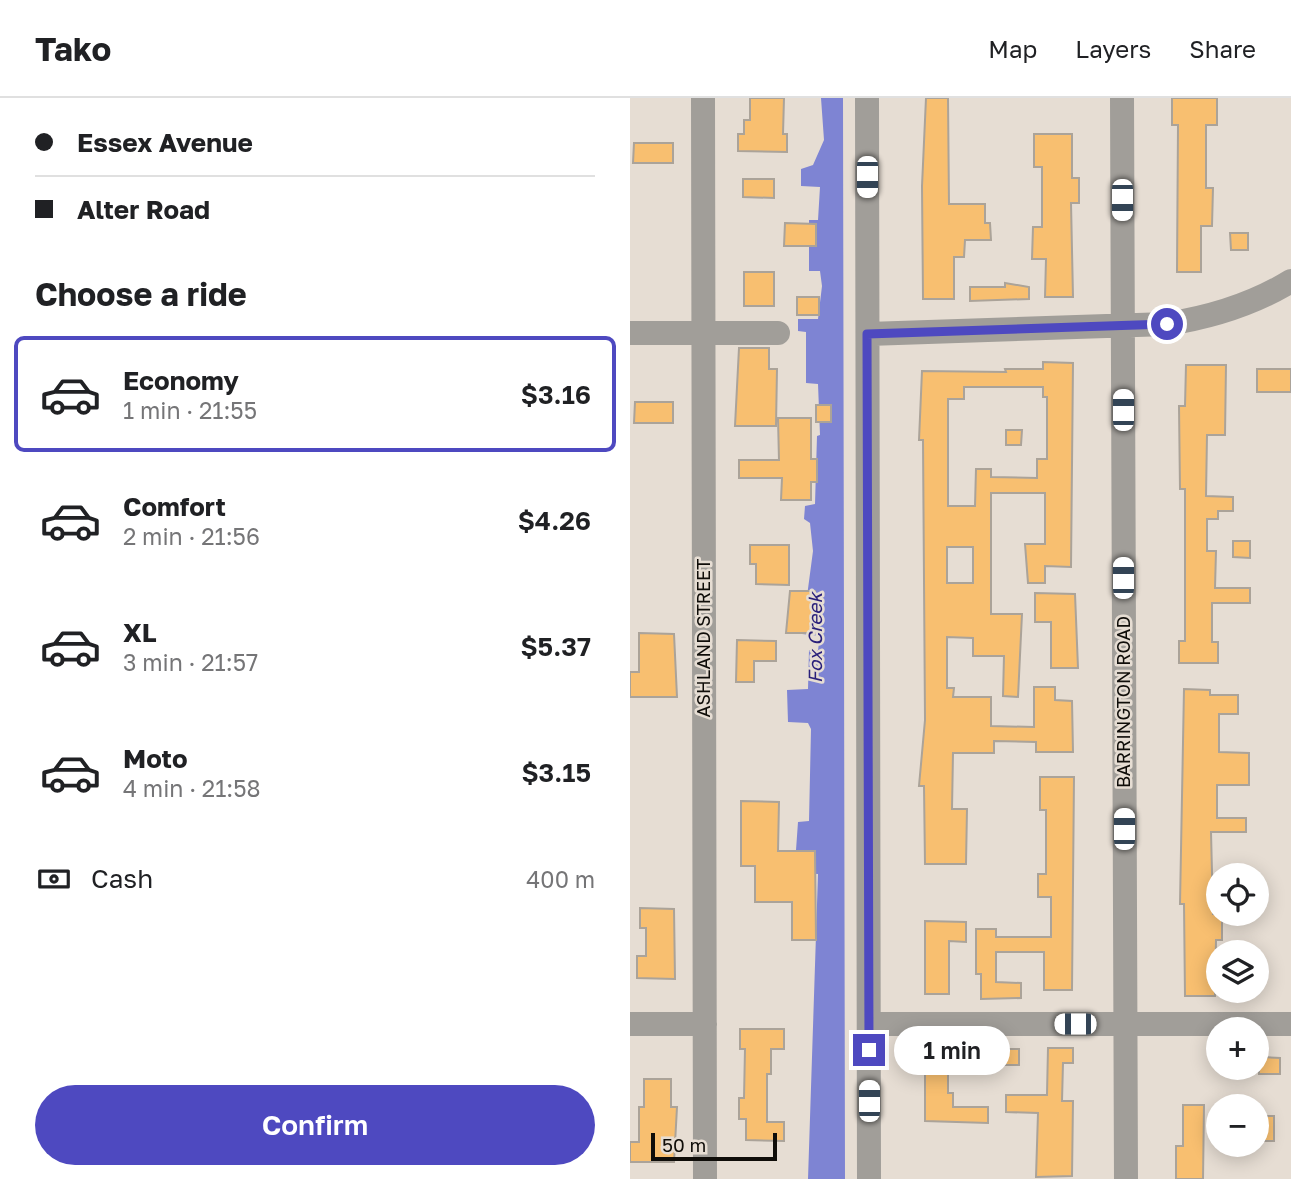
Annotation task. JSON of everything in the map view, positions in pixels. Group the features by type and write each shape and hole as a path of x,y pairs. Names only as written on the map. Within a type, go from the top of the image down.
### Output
{"street":[{"name":"ASHLAND STREET","path":"704,98 705,1179"},
{"path":"867,98 869,1179"},
{"name":"BARRINGTON ROAD","path":"1122,98 1126,1179"},
{"path":"867,334 1123,326 1203,318 1238,308 1291,281"},
{"path":"630,333 778,333"},
{"path":"630,1024 705,1024"},
{"path":"869,1024 1291,1024"}],"water":[{"name":"Fox Creek","path":"821,98 843,98 845,1179 808,1179 818,874 792,873 792,869 815,869 816,851 796,850 798,822 809,821 811,729 808,723 788,722 787,690 808,689 809,650 818,650 820,636 802,634 813,551 810,523 804,519 805,506 815,504 817,436 820,435 818,384 806,383 806,332 798,331 798,319 818,319 822,286 820,271 809,271 809,220 818,220 820,187 801,186 801,169 813,165 824,140"}],"building":[{"path":"750,98 784,98 783,134 787,134 787,152 738,151 738,134 744,134 744,120 750,120"},
{"path":"926,98 948,98 949,204 985,204 985,223 990,223 991,240 965,240 964,257 954,257 954,299 923,299 922,186"},
{"path":"1172,98 1217,98 1217,125 1206,125 1206,188 1213,188 1212,226 1201,226 1201,272 1177,272 1178,125 1172,125"},
{"path":"1034,134 1072,134 1072,178 1079,178 1079,203 1071,203 1073,297 1045,297 1046,259 1032,259 1033,227 1042,227 1042,167 1034,167"},
{"path":"634,143 673,143 673,163 633,163"},
{"path":"743,179 774,179 774,198 743,197"},
{"path":"785,223 816,224 816,246 784,246"},
{"path":"1230,233 1248,233 1248,250 1231,250"},
{"path":"744,272 774,272 774,306 744,306"},
{"path":"1005,283 1029,287 1029,299 970,301 970,287 1005,287"},
{"path":"797,297 819,297 819,315 797,315"},
{"path":"739,348 769,348 769,369 777,369 776,426 735,426"},
{"path":"1043,362 1073,363 1071,567 1045,566 1045,583 1028,583 1025,544 1045,544 1045,493 991,493 991,614 1022,614 1018,697 1003,696 1004,656 973,656 973,638 947,637 947,688 954,688 953,697 991,697 991,726 1034,727 1034,687 1055,687 1055,700 1072,701 1073,752 1036,752 1036,742 994,741 994,753 953,753 952,809 967,809 966,864 925,864 924,786 919,786 925,720 923,440 919,440 922,371 1006,372 1005,369 1043,369","holes":["964,387 1043,387 1043,397 1047,397 1047,459 1037,459 1037,478 991,477 991,469 976,469 975,506 948,506 948,399 964,399","947,547 973,547 973,583 947,583"]},
{"path":"1186,365 1226,365 1225,435 1207,435 1206,496 1233,497 1233,511 1218,511 1218,519 1207,519 1207,551 1216,551 1215,588 1250,588 1250,603 1212,603 1212,642 1218,642 1218,663 1179,663 1179,641 1185,641 1185,489 1180,489 1179,406 1185,406"},
{"path":"1257,369 1291,369 1291,392 1257,392"},
{"path":"635,402 673,402 673,423 634,423"},
{"path":"816,405 831,405 831,422 816,422"},
{"path":"778,418 811,418 811,459 817,459 817,482 811,482 811,500 781,500 782,478 739,478 739,460 779,460"},
{"path":"1006,430 1022,430 1021,445 1006,445"},
{"path":"1233,541 1250,541 1250,558 1233,557"},
{"path":"750,545 789,545 789,585 756,584 756,564 750,564"},
{"path":"790,591 815,591 818,633 786,633"},
{"path":"1035,593 1075,594 1078,668 1051,668 1051,622 1035,622"},
{"path":"639,633 674,634 677,697 630,697 630,672 639,672"},
{"path":"737,640 776,641 776,661 754,661 754,682 736,682"},
{"path":"1184,689 1210,690 1210,695 1238,695 1238,714 1219,714 1219,752 1249,753 1249,785 1217,785 1217,818 1246,818 1246,832 1211,832 1212,863 1206,863 1206,926 1222,926 1222,940 1206,940 1206,996 1185,996 1184,904 1180,904"},
{"path":"1040,777 1074,777 1072,990 1044,990 1044,952 996,952 996,982 1021,983 1021,998 981,999 981,974 976,974 976,929 996,929 996,937 1051,937 1051,897 1038,897 1038,874 1046,874 1046,810 1040,810"},
{"path":"741,801 779,802 778,851 815,851 816,940 792,940 792,902 755,902 755,866 741,866"},
{"path":"640,908 674,909 675,979 637,978 637,956 646,956 646,928 640,928"},
{"path":"925,921 966,922 966,942 949,941 949,994 925,994"},
{"path":"740,1029 784,1029 784,1049 771,1049 771,1074 767,1074 767,1122 784,1122 784,1141 746,1140 746,1119 739,1119 739,1098 744,1098 745,1049 740,1049"},
{"path":"1048,1048 1073,1048 1073,1063 1063,1063 1062,1101 1073,1101 1072,1176 1036,1177 1038,1113 1006,1112 1006,1095 1047,1095"},
{"path":"925,1049 948,1050 948,1093 953,1093 953,1107 988,1107 988,1123 925,1121"},
{"path":"1003,1049 1019,1049 1019,1065 1002,1065"},
{"path":"1269,1057 1280,1058 1280,1074 1269,1074"},
{"path":"644,1079 671,1079 671,1107 677,1107 674,1162 630,1162 630,1142 639,1142 639,1107 644,1107"},
{"path":"1183,1105 1204,1105 1203,1179 1176,1179 1176,1146 1183,1146"},
{"path":"1269,1116 1274,1116 1274,1141 1269,1141"}],"route":[{"path":"869,1050 867,334 1167,324"}]}
